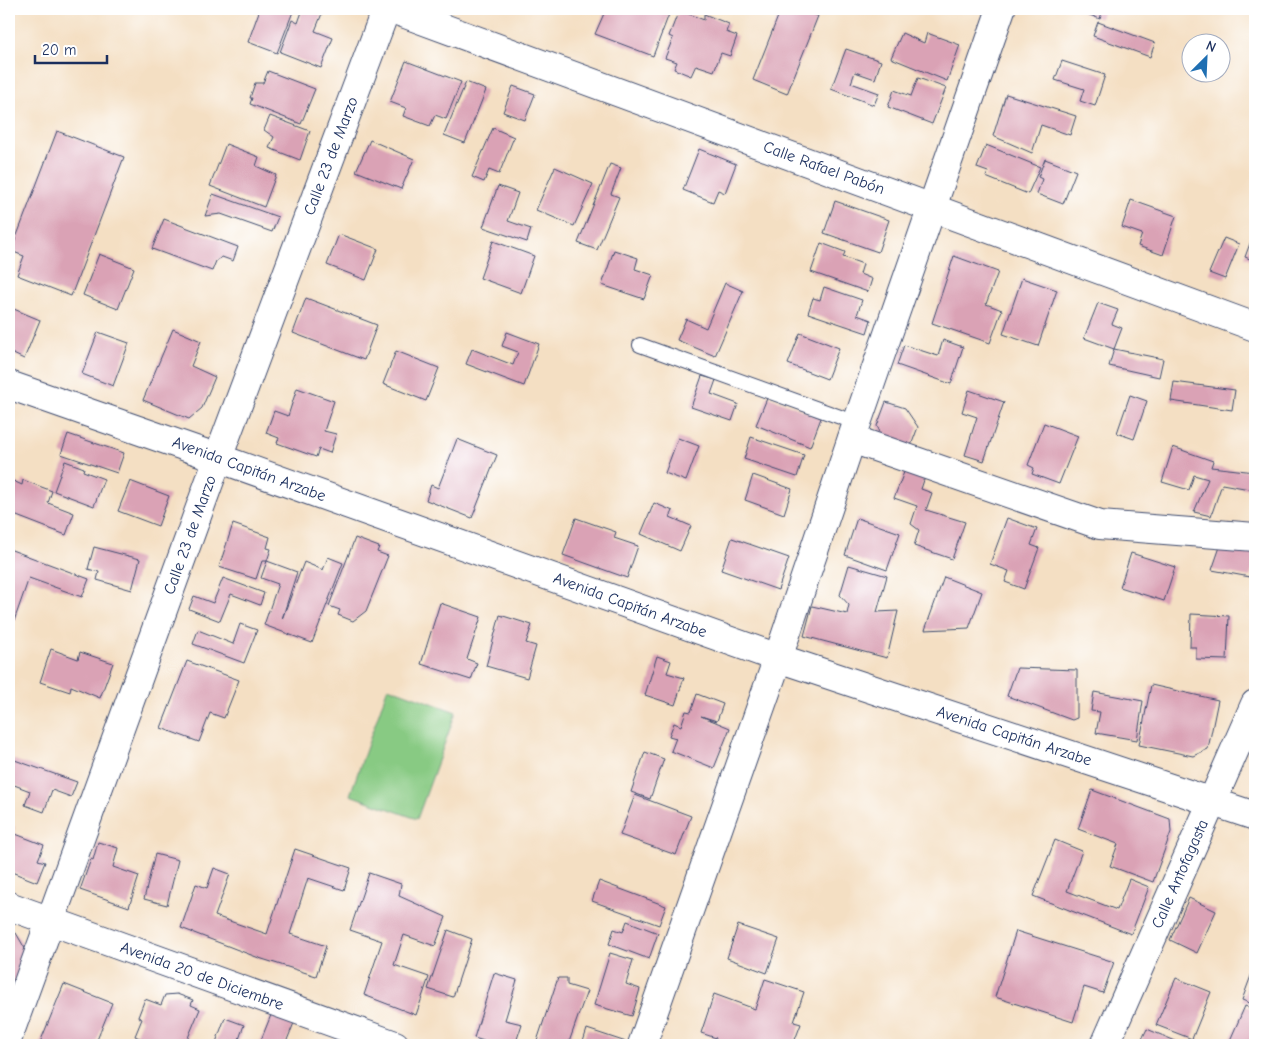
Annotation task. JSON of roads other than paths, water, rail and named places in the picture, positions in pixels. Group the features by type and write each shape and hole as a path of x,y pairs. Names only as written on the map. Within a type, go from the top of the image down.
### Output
{"main road":[{"name":"Calle 23 de Marzo","path":"9,1035 218,458 386,9"},
{"name":"Calle Rafael Pabón","path":"392,9 1255,327"},
{"path":"642,1045 778,658 1001,9"},
{"name":"Avenida Capitán Arzabe","path":"9,385 778,658 1255,816"},
{"path":"855,431 1100,525 1255,537"},
{"name":"Calle Antofagasta","path":"1105,1045 1255,704"},
{"name":"Avenida 20 de Diciembre","path":"9,906 367,1041 395,1045"}],"lane":[{"path":"640,345 855,431"}]}
